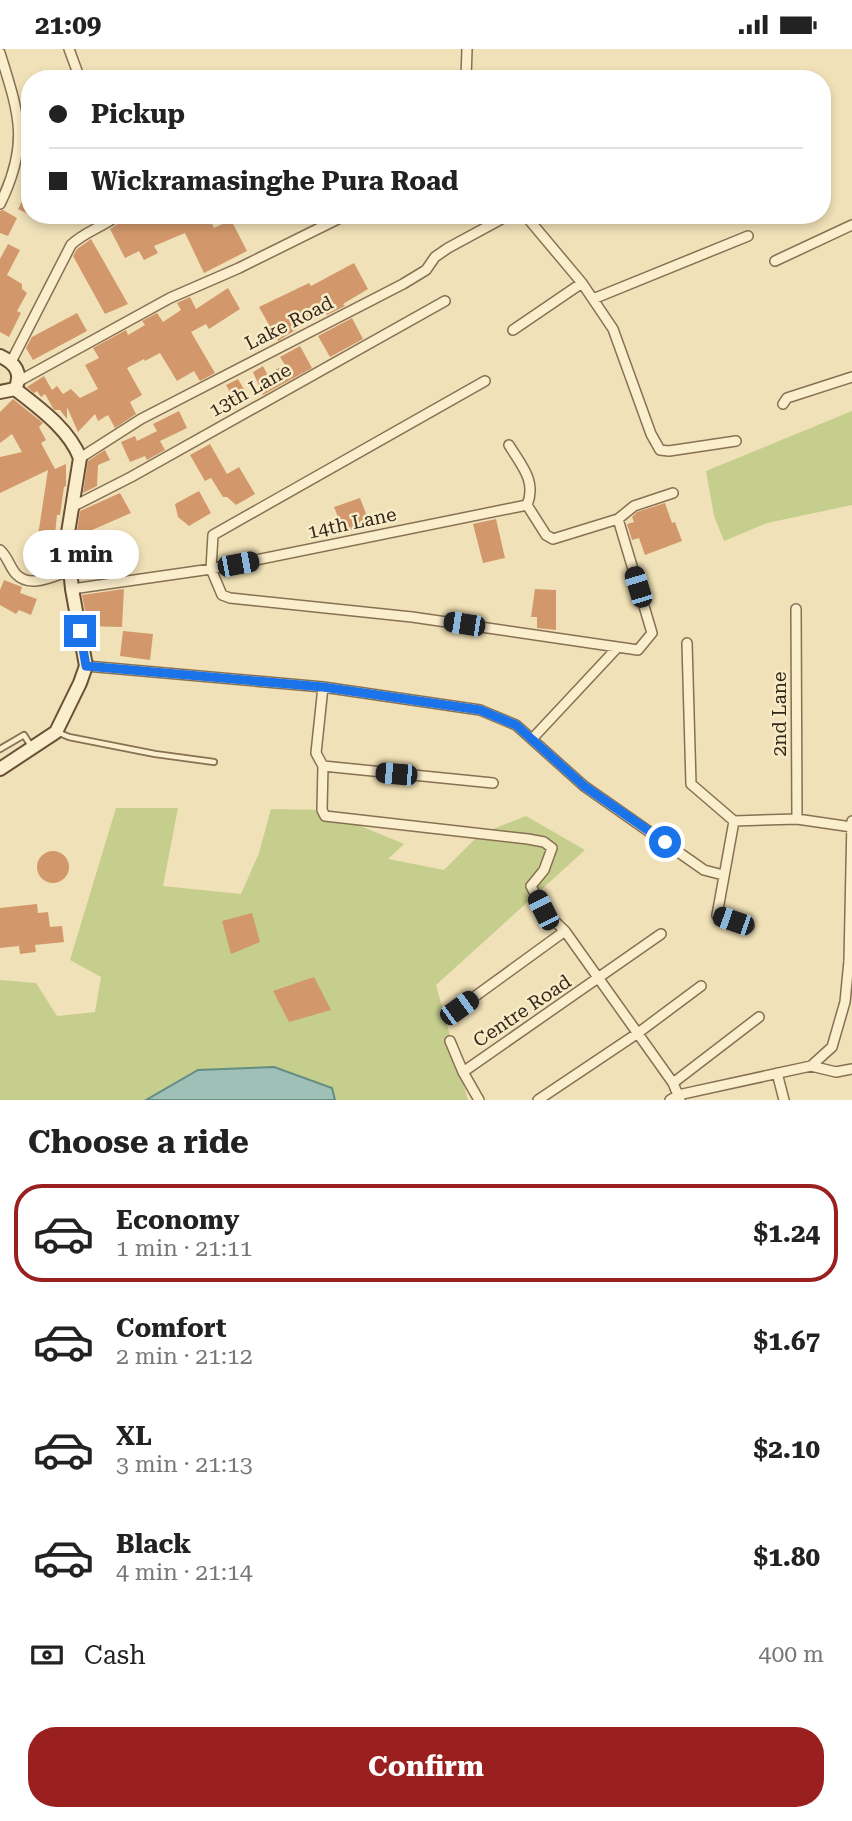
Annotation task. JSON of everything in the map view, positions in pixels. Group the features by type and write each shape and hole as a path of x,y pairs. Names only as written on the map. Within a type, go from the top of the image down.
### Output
{"street":[{"path":"69,49 77,70"},
{"path":"466,70 467,49"},
{"path":"0,53 17,114 20,138 12,180 0,204"},
{"path":"0,769 56,732 86,666 69,571 67,539 80,458 76,446 17,385 18,371 6,359 71,245 78,238 108,224"},
{"path":"0,392 7,393 170,298 239,268 328,224"},
{"name":"Lake Road","path":"80,458 141,419 402,284 426,270 435,257 448,248 492,224"},
{"path":"533,224 582,283 613,329 651,434 660,450 736,441"},
{"path":"775,261 852,225"},
{"path":"593,299 748,236"},
{"path":"513,330 582,283"},
{"name":"13th Lane","path":"72,506 131,477 444,301"},
{"path":"782,404 787,398 852,377"},
{"path":"485,381 213,535 211,569 222,595 412,617 638,650 652,633 618,519"},
{"path":"509,445 529,481 532,492 527,505 546,535 553,539 618,519 634,506 673,493"},
{"name":"14th Lane","path":"72,589 211,569 527,505"},
{"path":"0,550 16,574 25,580 37,581 69,571"},
{"name":"2nd Lane","path":"796,609 797,819"},
{"path":"687,643 691,784 734,821 797,819 851,825 851,961 845,1002 832,1047 811,1066"},
{"path":"532,739 618,647"},
{"path":"86,666 323,687 480,710 516,725 584,786 704,870 723,875"},
{"path":"323,687 316,753 323,767 322,810 325,816 544,842 552,848 544,870 531,886 543,910 565,931 673,1083 676,1098 811,1066 836,1073 852,1069"},
{"path":"323,767 493,783"},
{"path":"734,821 717,915 750,926"},
{"path":"459,1008 565,931"},
{"name":"Centre Road","path":"463,1072 661,934"},
{"path":"538,1100 638,1033 701,986"},
{"path":"673,1083 759,1017"},
{"path":"450,1041 463,1072 480,1100"},
{"path":"777,1073 784,1100"}],"lane":[{"path":"56,732 155,754 214,762"},
{"path":"0,749 24,735 33,748"}],"green space":[{"path":"852,411 852,505 767,523 724,541 714,516 706,471"},
{"path":"116,808 178,808 163,886 241,894 259,853 271,809 322,810 404,844 388,859 444,870 480,834 526,816 585,850 436,985 468,1100 335,1100 332,1088 198,1070 146,1100 0,1100 0,980 36,983 57,1016 95,1012 101,977 70,960"}],"water":[{"path":"274,1067 332,1088 335,1100 146,1100 198,1070"}],"building":[{"path":"0,211 17,218 8,236 0,233"},
{"path":"118,224 212,224 214,228 222,224 233,224 247,251 204,273 185,233 154,246 158,253 144,260 139,251 125,258 110,229"},
{"path":"91,239 128,304 105,314 73,256 77,249"},
{"path":"8,244 20,250 7,275 22,284 22,289 27,293 17,311 21,313 9,337 0,332 0,259"},
{"path":"354,263 368,289 343,304 345,306 327,315 325,311 278,341 259,307 309,283 311,286"},
{"path":"228,288 240,309 209,329 206,324 191,332 215,373 200,381 194,371 177,381 160,353 127,368 142,395 130,402 136,414 115,428 108,415 98,421 95,414 78,432 67,407 67,419 60,410 54,410 45,394 41,397 37,391 34,393 27,387 44,376 52,390 57,386 63,394 71,389 80,398 98,389 85,365 99,358 93,348 126,330 128,335 145,325 142,321 157,313 163,322 181,310 177,303 190,297 196,309"},
{"path":"77,313 87,331 33,360 26,348 32,337"},
{"path":"352,318 363,339 330,357 318,336"},
{"path":"300,346 312,368 263,395 253,372 263,366 267,374 285,365 280,357"},
{"path":"238,379 249,398 237,404 226,385"},
{"path":"13,399 43,423 39,427 46,440 41,443 55,469 66,464 66,486 60,515 57,515 52,564 34,562 48,470 0,493 0,457 22,452 12,434 0,443 0,412"},
{"path":"179,411 187,428 160,441 165,450 147,460 145,456 130,462 121,442 135,436 137,441 157,431 153,424"},
{"path":"210,444 227,474 239,467 255,494 236,505 223,497 211,478 205,481 190,455"},
{"path":"105,450 110,460 98,465 97,486 83,493 88,461"},
{"path":"199,491 211,513 189,526 178,517 175,504"},
{"path":"120,493 131,513 76,537 80,511"},
{"path":"360,498 370,524 344,532 334,507"},
{"path":"665,503 682,541 645,555 639,538 632,540 627,524 634,522 632,517 637,512"},
{"path":"496,519 505,558 483,563 473,524"},
{"path":"4,580 22,587 20,593 37,599 31,615 19,610 16,614 0,605 0,590"},
{"path":"124,589 122,627 88,626 82,595"},
{"path":"535,589 556,590 556,630 537,628 537,617 531,617"},
{"path":"123,631 153,634 150,660 120,656"},
{"path":"53,851 64,856 69,867 64,878 53,883 42,878 37,867 42,856"},
{"path":"37,904 38,913 48,912 50,927 62,926 64,942 35,945 36,952 20,954 19,946 0,948 0,908"},
{"path":"252,913 260,942 231,954 222,921"},
{"path":"314,977 331,1010 289,1022 273,991"}],"route":[{"path":"80,631 86,666 323,687 480,710 516,725 584,786 665,842"}]}
